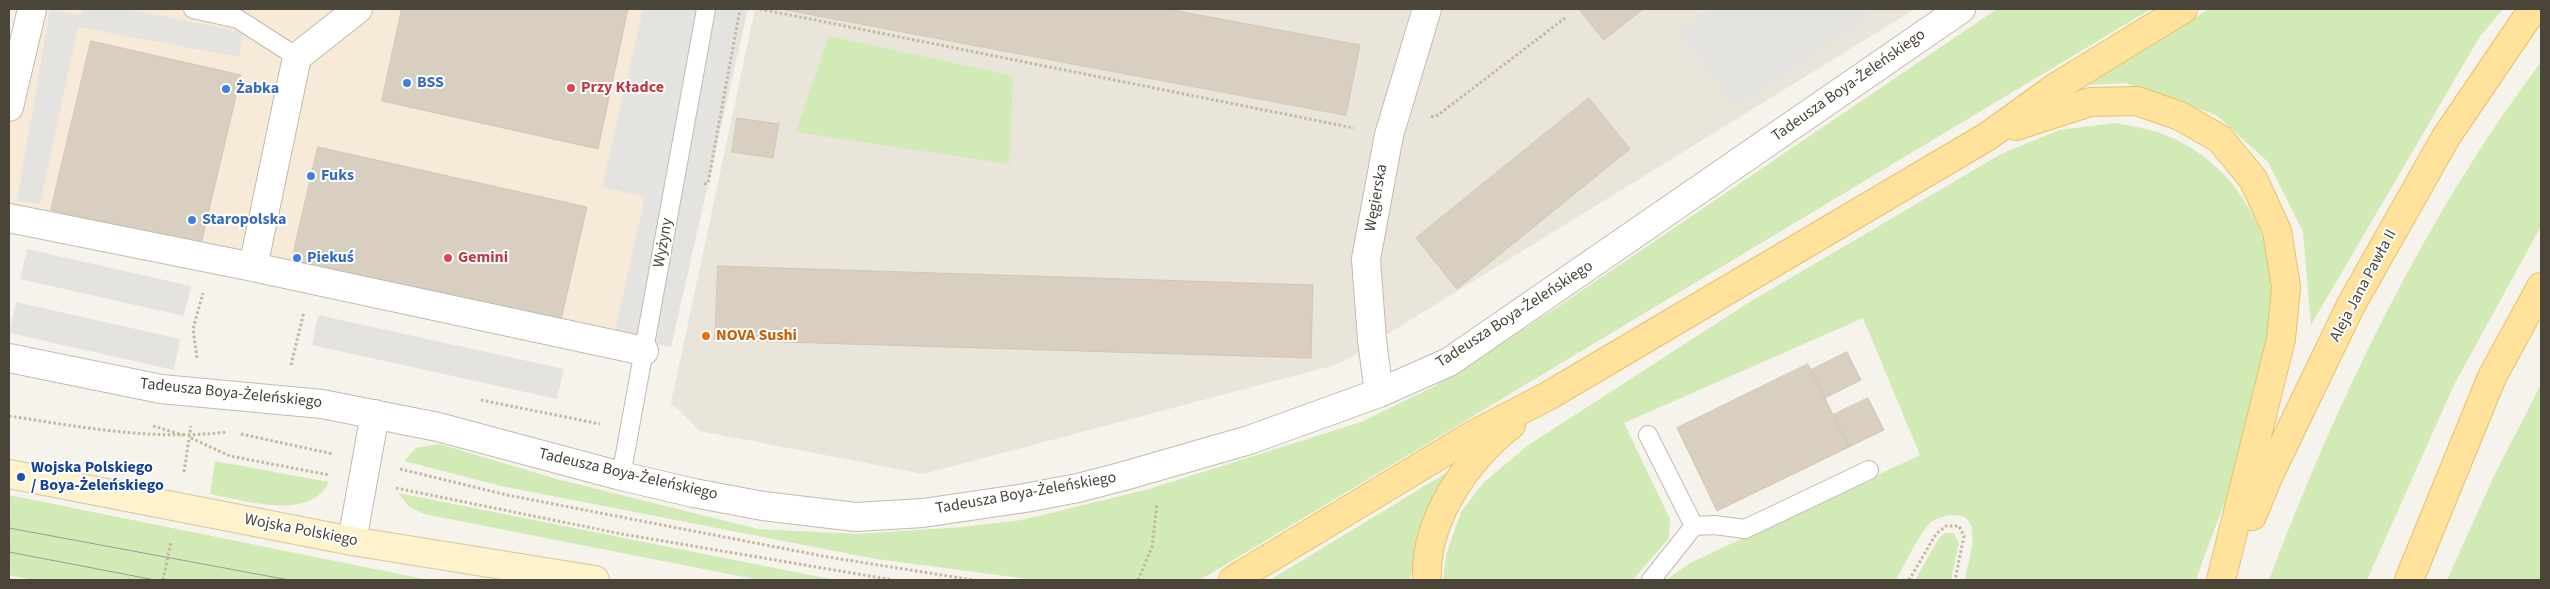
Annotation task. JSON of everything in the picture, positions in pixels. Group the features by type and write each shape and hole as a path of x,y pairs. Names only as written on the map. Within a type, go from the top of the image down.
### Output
{"main road":[{"path":"1232,580 1470,436 1548,396 1988,136 2056,87 2183,9"},
{"name":"Aleja Jana Pawła II","path":"2226,580 2269,475 2351,305 2446,137 2533,9"},
{"path":"1988,136 2090,102 2137,101 2180,116 2220,139 2253,179 2277,231 2286,287 2281,339 2221,580"},
{"path":"2409,580 2492,377 2541,287"},
{"path":"1427,580 1426,559 1442,512 1463,474 1498,435 1548,396"}],"street":[{"path":"9,107 32,9"},
{"path":"253,267 297,57 358,9"},
{"name":"Węgierska","path":"1379,393 1372,340 1366,259 1389,135 1427,9"},
{"name":"Tadeusza Boya-Żeleńskiego","path":"9,358 161,389 322,404 375,414 438,427 621,476 763,506 856,517 923,514 1025,498 1078,488 1161,467 1249,440 1379,393 1449,362 1961,9"},
{"path":"9,218 253,267 644,352"},
{"path":"352,541 375,414"},
{"name":"Wojska Polskiego","path":"9,474 352,541 595,580"}],"lane":[{"path":"193,9 238,19 297,57"},
{"name":"Wyżyny","path":"621,476 706,9"},
{"path":"1648,435 1694,526"},
{"path":"1694,526 1714,526 1745,530 1869,470"},
{"path":"1651,580 1694,526"}],"path":[{"path":"760,9 1389,135"},
{"path":"1424,119 1438,115 1565,18"},
{"path":"182,479 190,437 197,359 194,329 204,291"},
{"path":"298,366 289,365 304,311"},
{"path":"478,399 629,430"},
{"path":"9,416 105,431 190,437 232,432 365,471 622,534 893,580"},
{"path":"190,437 230,456 365,471 507,495 828,558 973,580"},
{"path":"1138,580 1152,547 1161,467"},
{"path":"1909,580 1936,534 1946,526 1959,526 1964,536 1955,580"},
{"path":"163,580 169,551"}],"shaded area":[{"path":"29,9 706,9 644,351 9,218 9,107"},
{"path":"50,9 81,15 82,9 126,9 243,32 239,57 78,27 40,204 17,201"},
{"path":"643,9 748,9 671,347 614,335 645,197 602,187"},
{"path":"755,9 1915,9 1339,364 923,474 700,431 671,403"},
{"path":"1707,9 1880,9 1735,108 1679,30"},
{"path":"27,249 191,286 184,316 20,279"},
{"path":"16,302 180,339 174,370 9,333"},
{"path":"318,315 564,369 557,399 312,345"}],"green space":[{"path":"1997,9 2151,9 1200,580 1035,580 876,559 501,486 404,461 416,448 440,444 553,478 758,529 857,534 962,527 1022,520 1149,489 1361,422 1435,386 1559,306"},
{"path":"2210,9 2503,9 2479,38 2311,325 2303,232 2268,162 2216,115 2125,83 2071,86"},
{"path":"829,36 1013,76 1009,164 796,132"},
{"path":"2541,62 2541,226 2454,385 2367,580 2269,580 2324,445 2387,311 2459,182"},
{"path":"2115,123 2163,134 2185,144 2215,166 2232,183 2250,210 2264,240 2271,269 2272,309 2269,348 2261,388 2238,467 2196,580 1965,580 1971,552 1972,531 1970,523 1964,517 1955,515 1941,517 1930,523 1896,580 1666,580 1690,563 1920,455 1863,318 1624,423 1670,519 1669,538 1633,580 1443,580 1446,555 1461,512 1483,483 1527,446 1748,303 2001,154 2059,130"},
{"path":"2541,384 2541,580 2447,580 2494,476"},
{"path":"215,461 329,482 320,494 307,502 292,505 275,505 240,500 210,494"},
{"path":"1446,473 1423,519 1410,580 1270,580"},
{"path":"398,493 835,580 759,580 424,514 409,507"},
{"path":"9,495 429,580 34,580 9,575"},
{"path":"1945,533 1954,533 1959,543 1951,580 1915,580 1939,538"}],"building":[{"path":"402,9 628,9 598,149 382,101"},
{"path":"781,9 1167,9 1360,45 1346,115"},
{"path":"1579,9 1643,9 1604,40"},
{"path":"91,41 241,75 201,244 51,210"},
{"path":"1589,98 1630,149 1457,289 1416,238"},
{"path":"737,118 779,124 773,158 732,152"},
{"path":"318,147 587,207 560,324 291,264"},
{"path":"718,266 1313,285 1311,358 715,340"},
{"path":"1847,352 1861,380 1825,398 1811,370"},
{"path":"1808,364 1849,447 1717,511 1677,428"},
{"path":"1868,398 1884,430 1849,447 1833,415"}],"tram line":[{"path":"9,528 289,580"},
{"path":"9,552 155,580"}],"place":[{"name":"BSS","path":"407,83"},
{"name":"Przy Kładce","path":"571,88"},
{"name":"Żabka","path":"226,89"},
{"name":"Fuks","path":"311,176"},
{"name":"Staropolska","path":"192,220"},
{"name":"Piekuś","path":"297,258"},
{"name":"Gemini","path":"448,258"},
{"name":"NOVA Sushi","path":"706,336"},
{"name":"Wojska Polskiego / Boya-Żeleńskiego","path":"21,477"}]}
